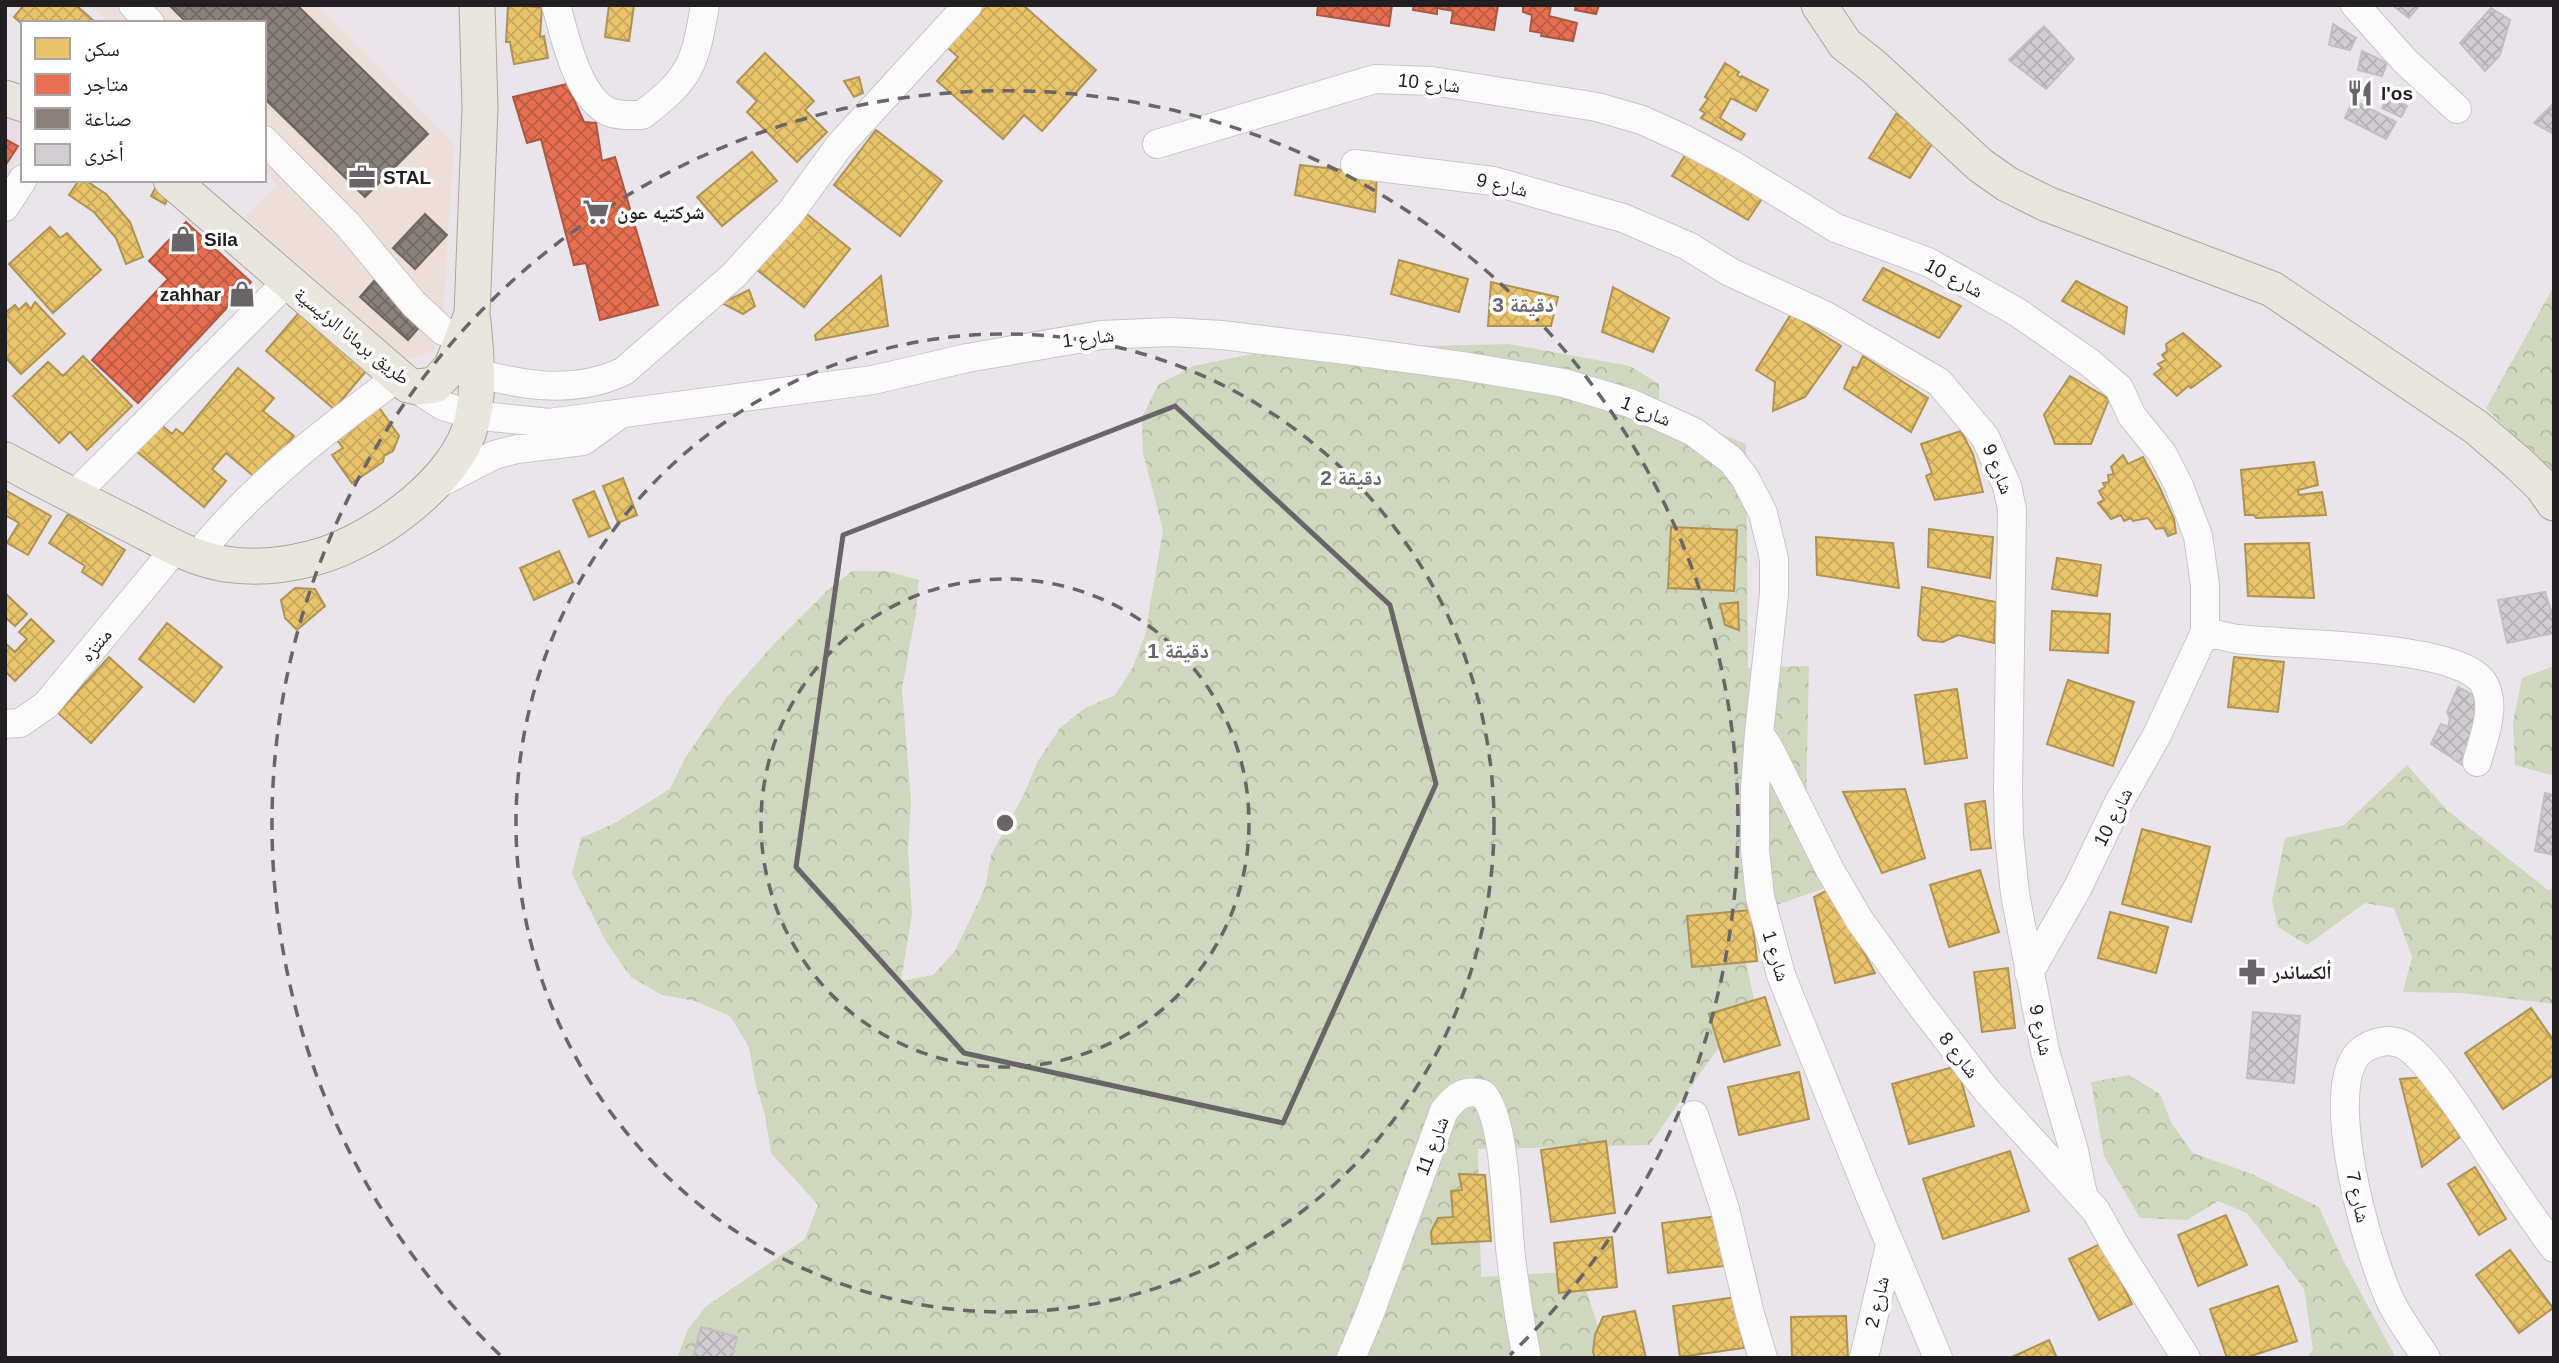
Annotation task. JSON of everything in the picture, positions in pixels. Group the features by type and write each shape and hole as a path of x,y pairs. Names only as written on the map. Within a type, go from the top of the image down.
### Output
{"main road":[{"path":"5,460 186,553 223,564 253,566 309,559 340,548 407,509 430,488 452,463 469,432 473,415 466,347 480,108 477,5"},
{"path":"1819,5 1845,44 1873,66 1980,165 2007,184 2047,204 2272,289 2476,427 2542,486 2554,503"},
{"path":"1847,5 1873,66"},
{"name":"طريق برمانا الرئيسية","path":"173,182 405,382 435,385 466,347"}],"street":[{"path":"133,5 148,21"},
{"path":"556,5 569,53 594,101 610,112 631,115 642,115 669,95 690,69 699,40 705,5"},
{"path":"266,142 348,225 414,304 443,331 466,347 535,385 561,387 606,380 624,371 733,276 791,212 839,146 968,5"},
{"path":"2355,5 2405,61 2457,109"},
{"name":"شارع 10","path":"1157,144 1340,87 1375,79 1432,81 1597,107 1642,120 1686,140 1836,228 1928,262 2017,312 2090,363 2119,388 2132,416 2162,453 2179,486 2198,536 2205,585 2205,632 2157,734 2118,804 2078,887 2029,973"},
{"name":"شارع 9","path":"1355,164 1493,181 1653,230 1688,246 1730,272 1826,316 1939,382 1985,437 2007,486 2012,509 2008,812 2015,894 2045,1051 2074,1151 2082,1195"},
{"path":"5,207 21,182"},
{"path":"73,496 287,282"},
{"name":"شارع 1","path":"405,382 443,406 473,415 549,423 873,380 967,358 1077,339 1170,332 1222,335 1346,350 1564,383 1630,403 1694,432 1731,460 1745,478 1763,513 1773,559 1774,594 1759,733 1755,850 1759,897 1781,975 1938,1358"},
{"name":"منتزه","path":"7,726 20,723 46,705 186,553 320,435 405,382"},
{"path":"430,488 494,455 583,440 619,415"},
{"path":"2205,632 2235,639 2366,648 2421,655 2469,670 2482,681 2488,692 2489,705 2477,762"},
{"name":"شارع 8","path":"1759,733 1860,921 1995,1100 2096,1211 2186,1358"},
{"name":"شارع 7","path":"2426,1358 2392,1303 2365,1228 2353,1182 2345,1114 2346,1082 2350,1064 2357,1054 2383,1041 2402,1045 2414,1052 2449,1094 2554,1248"},
{"name":"شارع 11","path":"1351,1358 1444,1111 1454,1098 1465,1092 1483,1094 1493,1110 1527,1358"},
{"path":"1694,1115 1725,1209 1749,1314 1763,1358"},
{"name":"شارع 2","path":"1864,1358 1890,1245"}],"highlighted area":[{"path":"1175,406 1390,605 1436,784 1283,1123 964,1053 796,867 843,535"}],"shaded area":[{"name":"STAL","path":"91,5 317,5 454,145 443,313 433,351 407,360 245,217 277,184 266,173 266,21 107,21"},
{"path":"5,112 21,120 21,154 5,181"}],"green space":[{"path":"2554,286 2554,476 2486,408"},
{"path":"1509,344 1630,366 1659,384 1659,409 1746,444 1748,668 1809,666 1805,854 1828,887 1736,919 1754,998 1649,1145 1478,1149 1481,1277 1580,1271 1608,1358 677,1358 687,1331 705,1307 805,1239 818,1205 771,1153 749,1047 730,1016 695,1001 662,995 631,977 606,942 572,874 581,838 615,823 670,789 685,758 727,697 774,644 827,591 852,571 886,571 919,580 916,613 902,688 911,801 908,850 912,915 901,981 933,975 955,951 985,888 991,855 1023,796 1038,761 1060,728 1085,708 1115,695 1133,667 1145,635 1163,530 1143,453 1142,417 1158,385 1193,366 1263,352"},
{"path":"2554,666 2554,776 2515,765 2513,723 2522,678"},
{"path":"2407,765 2447,810 2548,890 2554,888 2554,1004 2461,993 2403,992 2412,957 2394,908 2365,903 2307,945 2278,927 2272,901 2285,838 2344,825"},
{"path":"2129,1075 2160,1094 2172,1124 2193,1153 2252,1174 2319,1207 2342,1258 2396,1358 2307,1358 2313,1349 2304,1289 2247,1213 2218,1201 2187,1220 2140,1218 2104,1156 2091,1082"}],"building: سكن":[{"path":"24,5 76,5 94,21 21,21 21,23 14,17"},
{"path":"508,5 542,7 540,37 544,36 548,58 514,64 510,42 506,42"},
{"path":"609,5 634,5 629,41 605,37"},
{"path":"976,5 1023,5 1096,70 1042,131 1024,115 1003,139 937,81 958,57 942,43"},
{"path":"765,53 814,101 805,110 827,132 797,162 747,112 757,101 737,82"},
{"path":"1725,63 1739,72 1737,75 1741,78 1742,76 1768,90 1756,111 1731,98 1720,118 1745,134 1741,140 1701,118 1705,113 1700,110 1708,99 1705,97"},
{"path":"859,77 863,93 854,97 844,81"},
{"path":"1896,114 1937,136 1910,178 1869,158"},
{"path":"876,130 942,181 900,236 834,185"},
{"path":"752,152 777,181 722,226 697,197"},
{"path":"1687,152 1765,194 1748,220 1672,176"},
{"path":"1300,165 1377,174 1375,212 1295,195"},
{"path":"78,182 88,182 106,194 130,222 143,257 126,264 116,238 94,212 69,195"},
{"path":"158,183 172,190 165,204 151,196"},
{"path":"803,211 850,249 804,307 757,270"},
{"path":"50,227 60,238 67,233 101,270 53,313 9,264"},
{"path":"1399,260 1468,279 1459,312 1391,294"},
{"path":"1883,268 1961,306 1939,338 1863,300"},
{"path":"881,276 888,326 816,340 815,335"},
{"path":"2076,281 2127,307 2124,334 2062,301"},
{"path":"1491,282 1558,297 1551,326 1488,326"},
{"path":"1613,287 1669,318 1653,352 1602,332"},
{"path":"749,290 755,306 743,314 722,303"},
{"path":"35,302 65,334 21,374 5,357 5,313 15,305 19,310 26,303 31,309"},
{"path":"303,308 371,365 334,409 266,351"},
{"path":"1791,314 1841,346 1805,397 1773,411 1775,382 1756,370"},
{"path":"2183,333 2221,366 2177,396 2154,374 2162,368 2158,364 2166,360 2162,355 2167,351 2166,344"},
{"path":"83,356 132,406 87,450 70,432 59,443 13,396 48,362 63,376"},
{"path":"1863,356 1928,398 1911,432 1844,388 1853,367 1857,368"},
{"path":"238,368 274,398 263,411 294,436 258,480 226,453 212,469 226,481 204,507 135,450 158,422 172,434 176,429 183,434"},
{"path":"2070,376 2109,399 2091,444 2055,444 2044,415"},
{"path":"378,406 399,436 393,451 384,456 383,462 352,483 332,455 343,448 334,436"},
{"path":"1961,431 1973,454 1983,492 1935,500 1926,476 1932,473 1921,444"},
{"path":"2123,455 2128,464 2143,457 2174,519 2176,533 2168,536 2164,528 2156,529 2148,518 2133,521 2131,518 2124,521 2121,515 2111,519 2098,503 2104,500 2099,491 2105,487 2103,483 2109,482 2108,475 2114,474 2111,467"},
{"path":"2314,462 2318,485 2298,490 2299,495 2322,492 2326,515 2256,518 2254,515 2245,515 2241,470"},
{"path":"623,478 637,515 618,523 603,486"},
{"path":"5,490 51,516 28,555 7,543 19,523 5,515"},
{"path":"594,491 610,528 589,537 573,500"},
{"path":"68,514 125,550 102,585 82,572 85,566 49,543"},
{"path":"1671,527 1737,530 1734,591 1668,588"},
{"path":"1929,529 1993,537 1990,578 1928,567"},
{"path":"1816,537 1893,543 1899,588 1817,575"},
{"path":"2309,543 2314,598 2248,596 2245,544"},
{"path":"559,551 573,582 534,600 520,568"},
{"path":"2057,558 2101,565 2097,596 2052,589"},
{"path":"1922,587 1996,602 1994,643 1958,635 1943,642 1923,640 1918,635"},
{"path":"295,588 315,589 325,606 297,630 285,618 281,600"},
{"path":"5,593 27,614 15,626 5,617"},
{"path":"1738,602 1739,630 1725,625 1720,604"},
{"path":"2052,611 2110,614 2108,653 2050,650"},
{"path":"31,619 54,641 15,681 5,671 5,643 15,652 27,639 19,632"},
{"path":"167,623 222,667 194,702 139,659"},
{"path":"109,657 142,687 91,743 58,713"},
{"path":"2234,657 2284,662 2278,712 2228,707"},
{"path":"2068,680 2134,702 2113,766 2047,744"},
{"path":"1957,689 1967,758 1925,764 1915,695"},
{"path":"1905,789 1925,858 1882,873 1843,792"},
{"path":"1985,801 1991,848 1971,850 1965,804"},
{"path":"2142,829 2210,847 2191,922 2122,904"},
{"path":"1980,870 1999,932 1949,947 1930,885"},
{"path":"1830,889 1875,973 1835,983 1814,897"},
{"path":"1751,910 1757,961 1692,967 1687,916"},
{"path":"2110,912 2168,927 2156,973 2098,958"},
{"path":"2008,968 2015,1028 1982,1032 1974,972"},
{"path":"1765,997 1780,1045 1724,1062 1709,1014"},
{"path":"2531,1008 2554,1041 2554,1075 2503,1109 2465,1053"},
{"path":"1957,1066 1974,1126 1909,1144 1892,1084"},
{"path":"1799,1072 1809,1119 1739,1135 1728,1087"},
{"path":"2425,1077 2460,1137 2422,1167 2400,1079"},
{"path":"1606,1141 1615,1213 1551,1222 1541,1150"},
{"path":"2010,1151 2029,1211 1943,1239 1923,1179"},
{"path":"2475,1167 2506,1219 2479,1235 2448,1184"},
{"path":"1459,1174 1485,1175 1491,1241 1432,1244 1431,1232 1438,1218 1453,1217 1451,1191 1462,1190"},
{"path":"2226,1215 2247,1265 2198,1286 2178,1235"},
{"path":"1717,1216 1724,1266 1668,1273 1662,1223"},
{"path":"1612,1237 1617,1287 1559,1293 1554,1243"},
{"path":"2102,1243 2132,1304 2099,1320 2069,1259"},
{"path":"2510,1250 2553,1308 2519,1333 2476,1275"},
{"path":"2278,1286 2297,1341 2245,1358 2227,1358 2210,1309"},
{"path":"1737,1297 1744,1348 1680,1357 1673,1306"},
{"path":"1635,1311 1646,1358 1595,1358 1595,1335 1603,1317"},
{"path":"1846,1316 1848,1358 1792,1358 1791,1317"},
{"path":"2049,1340 2057,1358 2010,1358"}],"building: متاجر":[{"path":"1318,5 1392,5 1389,26 1317,15"},
{"path":"1414,5 1498,5 1494,30 1451,23 1453,11 1437,8 1437,14 1413,10"},
{"path":"1523,5 1551,5 1549,16 1577,23 1573,41 1541,36 1542,33 1530,31 1532,15 1523,12"},
{"path":"1576,5 1599,5 1596,14 1575,10"},
{"name":"شركتيه عون","path":"567,84 584,122 596,123 602,161 615,157 658,305 600,320 586,263 574,265 541,139 527,143 513,97"},
{"path":"5,139 18,146 5,166"},
{"path":"186,222 251,282 138,403 92,360 168,279 149,261"}],"building: صناعة":[{"path":"169,5 297,5 428,134 365,197 266,100 266,21 185,21"},
{"path":"425,214 447,235 415,269 393,248"},
{"path":"374,281 422,324 408,340 360,297"}],"building: أخرى":[{"path":"2392,5 2420,5 2409,18"},
{"path":"2491,8 2510,20 2500,55 2485,71 2460,43"},
{"path":"2333,24 2356,38 2350,50 2329,45"},
{"path":"2044,26 2074,59 2046,89 2009,60"},
{"path":"2362,51 2387,63 2382,76 2358,70"},
{"path":"2388,97 2407,106 2401,117 2382,108"},
{"path":"2353,100 2396,122 2386,139 2345,118"},
{"path":"2554,103 2554,134 2534,123"},
{"path":"2545,592 2554,620 2554,633 2507,643 2498,600"},
{"path":"2458,687 2475,696 2477,722 2470,770 2431,744 2441,724 2448,727 2450,719 2447,712"},
{"path":"2545,793 2554,795 2554,855 2535,851"},
{"path":"2253,1012 2300,1016 2294,1083 2247,1078"},
{"path":"701,1327 737,1337 732,1358 693,1358"}],"place":[{"name":"l'os","path":"2360,93"},
{"name":"STAL","path":"362,177"},
{"name":"شركتيه عون","path":"596,212"},
{"name":"Sila","path":"183,239"},
{"name":"zahhar","path":"242,294"},
{"name":"ألكساندر","path":"2252,972"}]}
